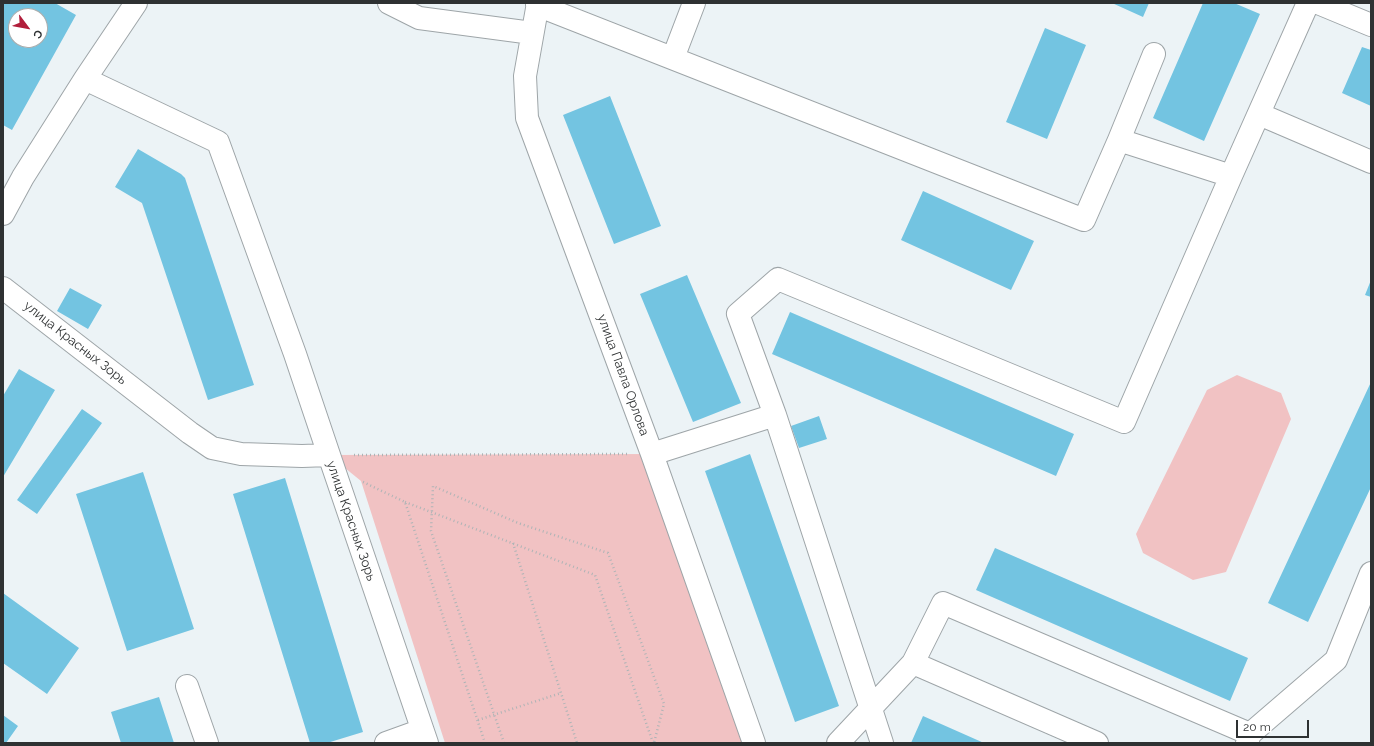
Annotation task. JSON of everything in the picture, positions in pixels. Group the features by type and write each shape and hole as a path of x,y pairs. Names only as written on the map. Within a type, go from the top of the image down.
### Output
{"street":[{"path":"3,214 23,177 85,79 136,3"},
{"path":"389,3 419,18 532,33"},
{"path":"673,58 694,3"},
{"path":"882,743 775,415 738,314 778,279 1124,422 1308,3"},
{"path":"1318,3 1371,25"},
{"path":"537,4 1084,220 1120,140 1154,54"},
{"name":"улица Павла Орлова","path":"537,4 525,76 527,118 652,454 754,743"},
{"path":"85,79 218,142 295,354 329,455"},
{"path":"1259,114 1371,162"},
{"path":"1120,140 1231,176"},
{"name":"улица Красных Зорь","path":"3,288 212,448 241,454 302,456 329,455 424,736"},
{"path":"652,454 775,415"},
{"path":"838,743 913,662 944,603 1249,739 1336,660 1371,573"},
{"path":"913,662 1097,743"},
{"path":"187,686 207,743"},
{"path":"386,743 424,736"}],"path":[{"path":"353,462 351,455 652,454"},
{"path":"361,481 405,502 595,575 653,743"},
{"path":"504,743 431,531 433,486 518,523 608,553 664,704 653,743"},
{"path":"405,502 485,743"},
{"path":"513,543 577,743"},
{"path":"478,720 561,693"}],"shaded area":[{"path":"1237,375 1281,393 1291,419 1226,572 1193,580 1143,553 1136,534 1207,390"},
{"path":"652,454 757,743 445,743 361,481 329,455"}],"building":[{"path":"3,3 55,3 76,15 12,130 3,125"},
{"path":"1112,3 1149,3 1143,17"},
{"path":"1203,3 1234,3 1260,14 1204,141 1153,118"},
{"path":"1045,28 1086,45 1047,139 1006,122"},
{"path":"1362,47 1371,50 1371,106 1342,93"},
{"path":"610,96 661,226 614,244 563,115"},
{"path":"138,149 181,174 185,178 254,385 208,400 142,203 115,187"},
{"path":"923,191 1034,241 1011,290 901,240"},
{"path":"687,275 741,403 693,422 640,294"},
{"path":"1371,280 1371,297 1365,295"},
{"path":"70,288 102,305 88,329 57,311"},
{"path":"790,312 1074,434 1056,476 772,354"},
{"path":"19,369 55,390 3,477 3,396"},
{"path":"1371,382 1371,487 1308,622 1268,603"},
{"path":"82,409 102,423 37,514 17,500"},
{"path":"819,416 827,439 799,448 791,426"},
{"path":"750,454 839,706 795,722 705,471"},
{"path":"143,472 194,629 127,651 76,494"},
{"path":"285,478 363,732 327,743 310,743 233,494"},
{"path":"995,548 1248,658 1230,701 976,590"},
{"path":"3,593 79,648 47,694 3,663"},
{"path":"159,697 174,743 121,743 111,712"},
{"path":"3,715 18,726 6,743 3,743"},
{"path":"923,716 984,743 911,743"}]}
